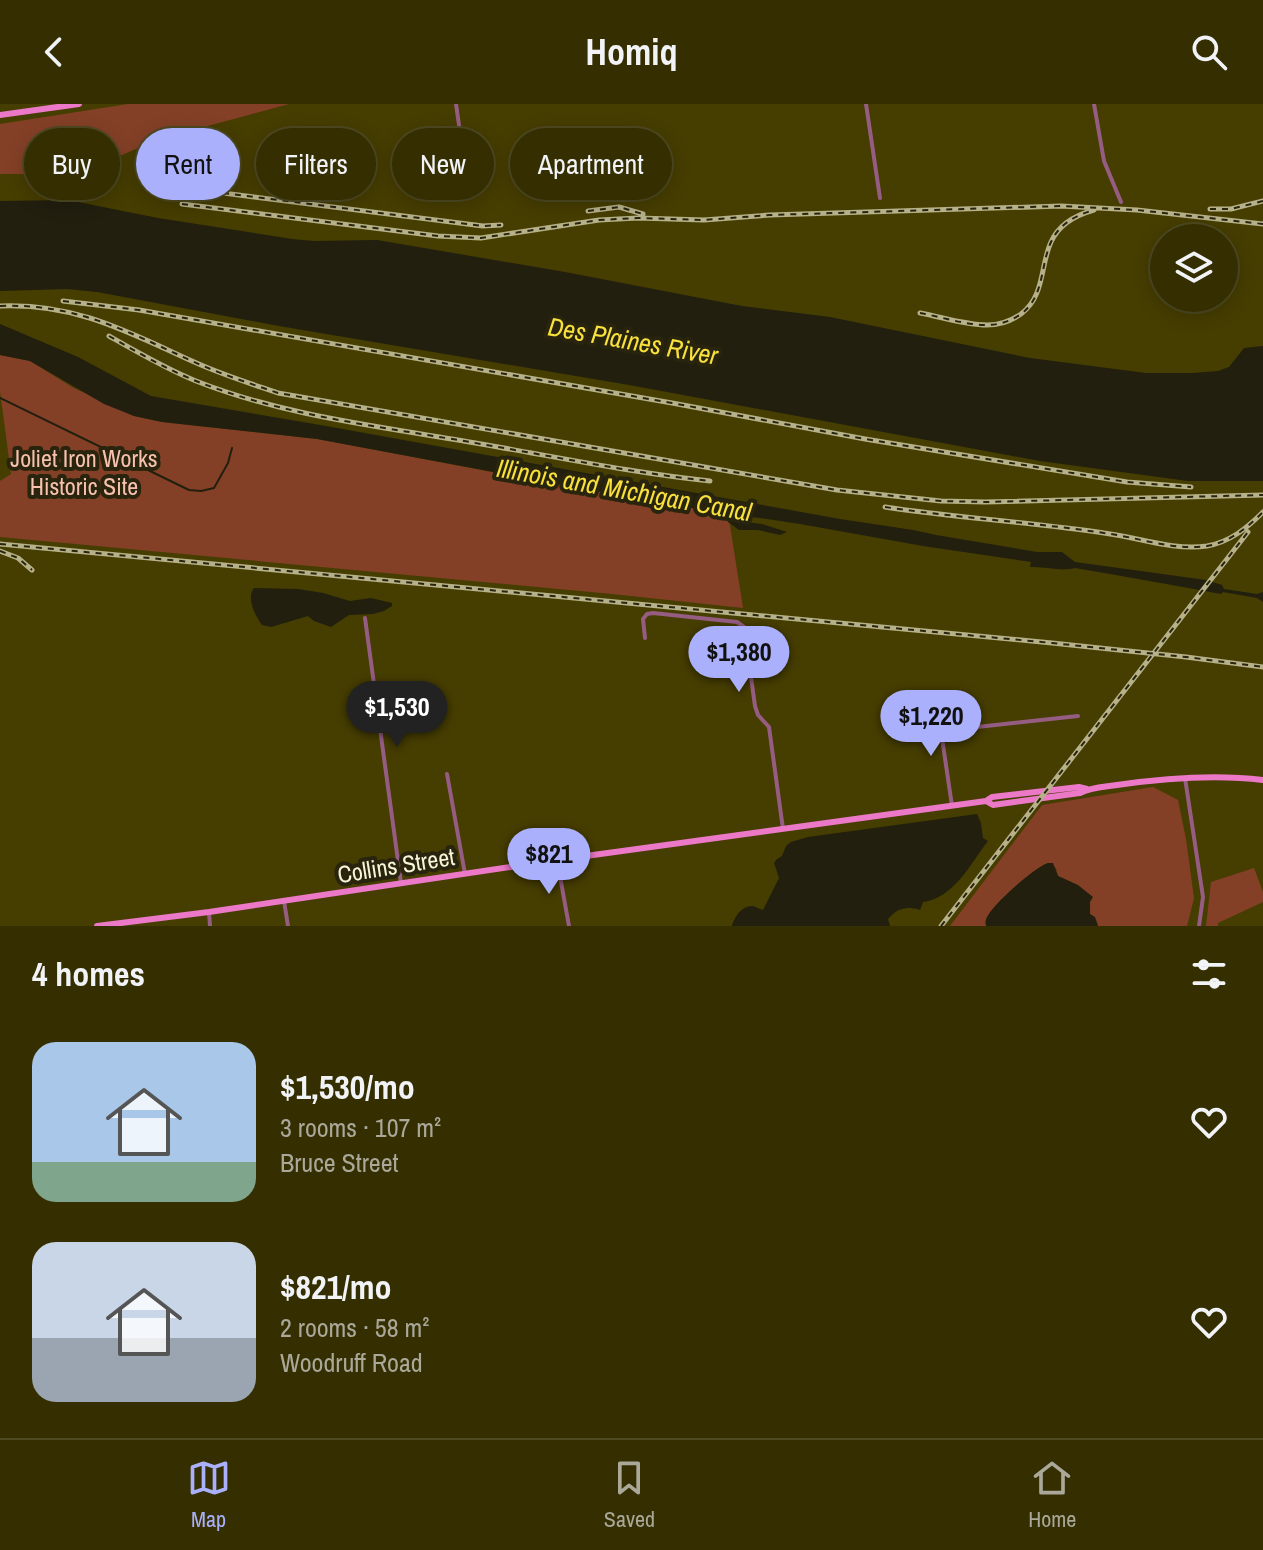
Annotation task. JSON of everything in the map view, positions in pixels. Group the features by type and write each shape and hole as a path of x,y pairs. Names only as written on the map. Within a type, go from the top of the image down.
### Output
{"main road":[{"path":"0,115 79,104"},
{"name":"Collins Street","path":"97,926 131,924 557,860 952,806 986,801 992,797 1185,777 1263,780"}],"street":[{"path":"456,104 459,128"},
{"path":"866,104 880,198"},
{"path":"1094,104 1104,161 1121,202"},
{"path":"645,638 643,619 653,613 737,622 744,627 755,706 758,715 769,727 783,829"},
{"path":"365,618 401,883"},
{"path":"943,709 941,731 952,806"},
{"path":"941,731 1078,716"},
{"path":"447,774 465,874"},
{"path":"1185,777 1203,897 1199,926"},
{"path":"557,860 569,926"},
{"path":"284,901 288,926"},
{"path":"209,912 210,926"}],"green space":[{"path":"128,104 289,104 200,128 136,128 136,149 120,156 120,128 24,128 24,174 0,174 0,124"},
{"name":"Joliet Iron Works Historic Site","path":"0,355 30,361 72,387 134,416 162,422 317,439 728,513 743,608 0,537 0,481 11,474 0,391"},
{"path":"1153,787 1178,800 1194,898 1187,926 1098,926 1090,914 1086,894 1058,876 1056,868 1048,863 1004,897 989,914 986,926 950,926 1042,805"},
{"path":"1254,868 1263,892 1263,902 1218,923 1218,926 1206,926 1211,882"}],"water":[{"name":"Des Plaines River","path":"68,200 292,239 377,240 742,306 830,317 1030,358 1146,373 1218,371 1229,367 1244,348 1263,346 1263,481 1188,481 1040,461 97,292 67,289 0,291 0,201"},
{"name":"Illinois and Michigan Canal","path":"0,324 78,357 151,396 840,519 1037,552 1062,552 1075,562 1206,580 1222,585 1224,589 1257,594 1263,592 1263,602 1257,598 1075,568 1030,567 1031,562 672,505 317,439 162,422 134,416 104,404 30,361 0,355"},
{"path":"728,520 762,524 787,532 780,535 739,530"},
{"path":"254,588 298,589 350,601 371,598 392,603 392,606 373,614 349,615 331,627 308,616 271,627 262,625 254,612 251,597"},
{"path":"977,814 983,838 988,841 968,869 944,894 923,902 920,910 906,908 895,912 888,919 890,926 732,926 741,910 752,906 763,910 779,878 774,863 791,842 808,837"},
{"path":"1048,863 1053,863 1058,876 1078,885 1093,897 1090,914 1095,917 1098,926 986,926 989,914 1004,897"}],"waterway":[{"path":"0,398 189,490 214,488 228,463 232,448"}],"railway":[{"path":"240,195 483,226 501,225"},
{"path":"1210,209 1231,209 1263,201"},
{"path":"182,204 438,236 481,238 599,220 704,220 770,215 1061,206 1137,210 1263,224"},
{"path":"588,211 619,207 643,214"},
{"path":"920,313 987,325 1009,321 1029,307 1034,299 1054,236 1069,221 1094,210"},
{"path":"63,301 139,310 865,439 1127,482 1191,487"},
{"path":"0,306 52,309 99,321 213,370 278,393 837,490 941,501 985,502 1263,495"},
{"path":"109,336 196,381 266,404 373,426 710,481"},
{"path":"885,507 1077,529 1194,547 1231,538 1263,512"},
{"path":"941,926 1248,532"},
{"path":"0,544 1052,643 1263,667"},
{"path":"0,551 18,558 32,570"}]}
